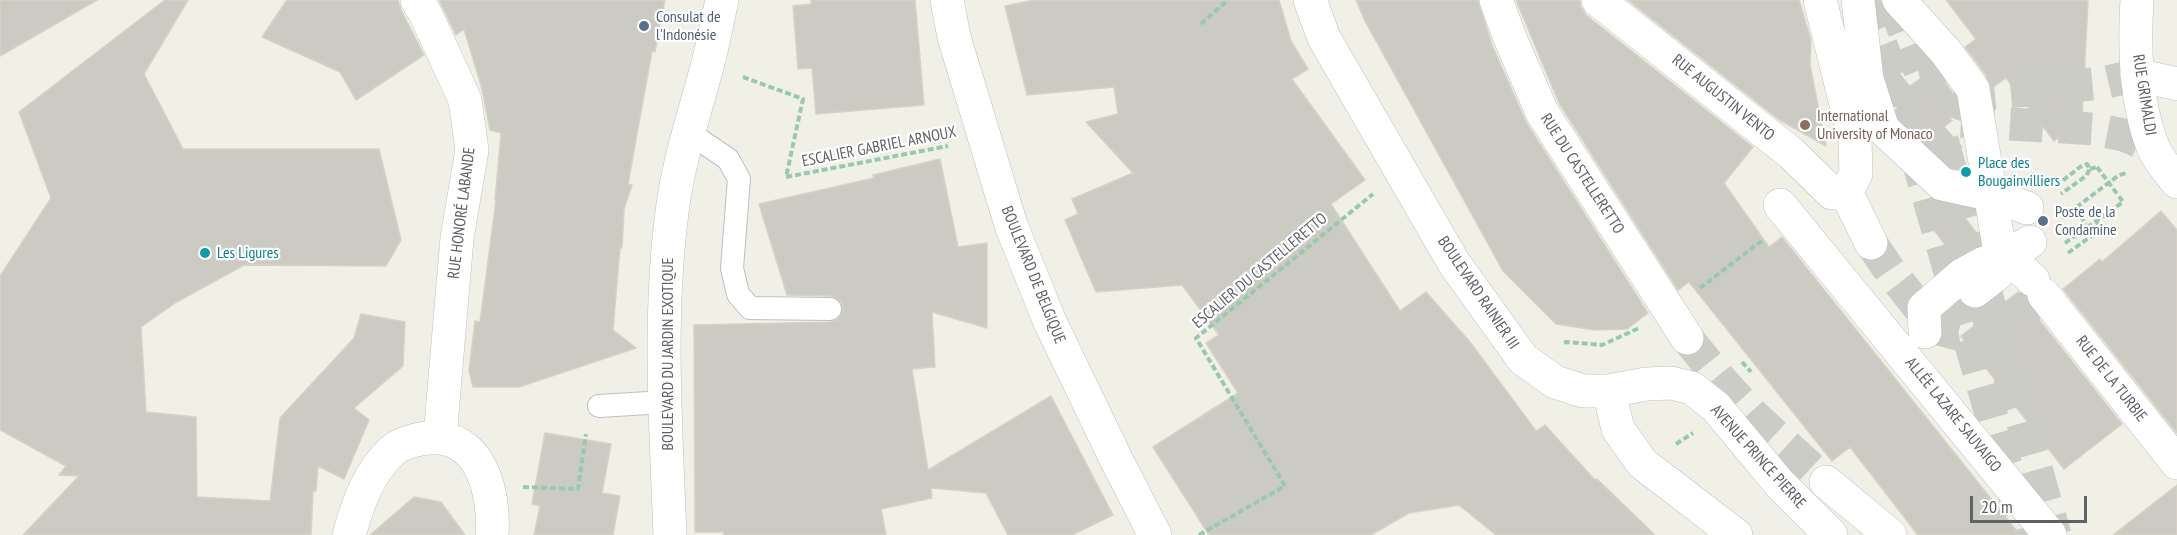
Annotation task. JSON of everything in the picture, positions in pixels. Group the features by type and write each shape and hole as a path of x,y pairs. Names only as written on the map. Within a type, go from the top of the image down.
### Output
{"street":[{"name":"RUE HONORÉ LABANDE","path":"417,0 465,100 472,150 456,237 440,437"},
{"name":"BOULEVARD DU JARDIN EXOTIQUE","path":"670,535 665,402 665,280 672,211 688,132 708,64 722,0"},
{"name":"BOULEVARD DE BELGIQUE","path":"947,0 954,37 1011,225 1050,322 1155,535"},
{"name":"BOULEVARD RAINIER III","path":"1310,0 1324,38 1383,142 1454,263 1511,344 1523,359 1555,382 1584,391 1609,391"},
{"name":"RUE DU CASTELLERETTO","path":"1496,0 1542,112 1687,338"},
{"name":"RUE AUGUSTIN VENTO","path":"1598,0 1791,153 1832,193 1851,183"},
{"path":"1820,0 1855,140 1851,183 1871,243"},
{"path":"1858,0 1874,133 1942,184 1988,194 2034,255"},
{"path":"1899,0 1946,52 1973,89 1988,194 2034,255"},
{"name":"RUE GRIMALDI","path":"2137,0 2138,75 2154,148 2169,172"},
{"path":"2138,75 2177,84"},
{"name":"ALLÉE LAZARE SAUVAIGO","path":"1780,206 1827,278 1923,333 2050,535"},
{"name":"ALLÉE LAZARE SAUVAIGO","path":"1923,333 1924,308 1965,286 1996,275 2034,255"},
{"name":"RUE DE LA TURBIE","path":"2034,255 2177,463"},
{"name":"AVENUE PRINCE PIERRE","path":"1609,391 1646,384 1671,383 1692,388 1716,407 1779,483 1831,535"},
{"path":"1609,391 1618,429 1642,463 1736,535"},
{"path":"349,535 358,503 374,472 395,448 417,439 440,437 457,442 472,454 478,464 488,484 493,517 492,535"},
{"path":"1826,482 1890,535"}],"lane":[{"path":"688,132 729,159 739,179 732,268 738,294 750,309 831,309"},
{"path":"599,406 665,402"}],"path":[{"path":"1201,24 1228,0"},
{"name":"ESCALIER GABRIEL ARNOUX","path":"708,64 803,99 786,177 984,140"},
{"path":"2034,255 2096,221 2123,202 2097,167 2090,168 2087,165 2080,167"},
{"path":"2060,195 2086,176 2090,168"},
{"path":"2034,255 2074,209 2119,175 2169,172"},
{"name":"ESCALIER DU CASTELLERETTO","path":"1199,535 1285,486 1196,338 1373,193 1379,203"},
{"path":"2074,209 2086,224"},
{"path":"2068,253 2101,229 2096,221"},
{"path":"1697,290 1766,238"},
{"path":"1566,342 1602,345 1642,326"},
{"path":"1742,362 1751,372"},
{"path":"527,487 578,489 587,426"},
{"path":"1676,444 1693,433"}],"building":[{"path":"0,0 97,0 0,56"},
{"name":"Les Ligures","path":"165,0 188,0 144,74 183,149 379,149 401,240 386,266 244,265 175,303 141,327 146,412 196,417 197,497 270,501 280,418 354,338 361,314 405,322 403,366 354,408 369,420 344,479 318,466 316,491 313,491 311,535 23,535 79,476 59,475 66,466 0,430 0,276 51,198 19,112"},
{"path":"287,0 398,0 424,55 356,100 340,72 262,37"},
{"path":"439,0 665,0 655,52 652,51 628,184 632,185 624,209 613,330 636,348 519,387 473,387 469,371 475,321 480,322 496,200 501,133 490,130 481,85 464,29 456,35"},
{"path":"811,0 915,0 924,105 816,114 812,68 798,69 793,6 811,4"},
{"path":"1034,0 1279,0 1291,41 1308,69 1292,79 1365,180 1331,204 1400,311 1426,292 1470,342 1536,431 1545,425 1595,480 1597,479 1655,535 1496,535 1459,505 1409,513 1371,535 1209,535 1153,447 1238,393 1206,343 1219,335 1182,285 1096,292 1065,220 1078,214 1072,199 1133,173 1086,122 1118,114 1114,87 1027,95 1005,6"},
{"path":"1356,0 1478,0 1492,45 1526,122 1648,313 1627,329 1595,330 1556,324 1503,271 1365,21"},
{"path":"1516,0 1580,0 1586,15 1753,147 1724,183 1769,247 1782,237 2020,535 1918,535 1850,447 1832,461 1689,282 1678,290 1559,103"},
{"path":"1628,0 1799,0 1811,40 1810,65 1826,146 1778,119"},
{"path":"1946,0 2088,0 2082,119 2054,141 2006,78 1992,88 1988,78 1965,47 1976,39"},
{"path":"1935,68 1955,96 1958,112 1950,118 1952,121 1924,141 1913,132 1896,107 1893,98"},
{"path":"940,159 958,247 987,243 987,328 932,312 935,367 912,369 928,470 1051,396 1113,515 1072,535 1008,535 986,493 931,488 932,498 881,509 886,535 724,535 723,532 695,532 694,325 830,322 837,320 843,310 841,302 831,296 787,295 759,204 874,178 873,175"},
{"path":"1933,200 1956,206 1978,235 1979,244 1955,258 1919,210"},
{"path":"2161,211 2177,230 2177,433 2063,289 2100,259 2102,262"},
{"path":"2018,292 2025,297 2029,307 2122,424 2064,469 1961,336"},
{"path":"545,433 611,444 602,493 620,496 613,535 534,535 540,506 532,504"},
{"path":"2177,485 2177,535 2113,535"},
{"path":"414,497 441,502 465,535 370,535"}],"tunnel":[{"path":"1863,0 1897,85"},
{"path":"1892,0 1920,70"},
{"path":"1927,70 1941,73 1953,81 1961,93 1964,107 1961,121 1953,133 1941,141 1927,144 1913,141 1901,133 1893,121 1890,107 1893,93 1901,81 1913,73 1927,70"},
{"path":"1962,96 2103,83 2137,75"},
{"path":"1961,121 2094,129 2124,135 2154,148"},
{"path":"1942,140 2055,535"},
{"path":"1915,151 2026,535"},
{"path":"1871,243 1935,328 1958,334 1981,330 2012,319 2044,295"},
{"path":"1687,338 1752,414 1826,482"}],"place":[{"name":"Consulat de l'Indonésie","path":"644,26"},
{"name":"International University of Monaco","path":"1805,125"},
{"name":"Place des Bougainvilliers","path":"1966,172"},
{"name":"Poste de la Condamine","path":"2043,221"},
{"name":"Les Ligures","path":"205,253"}]}
